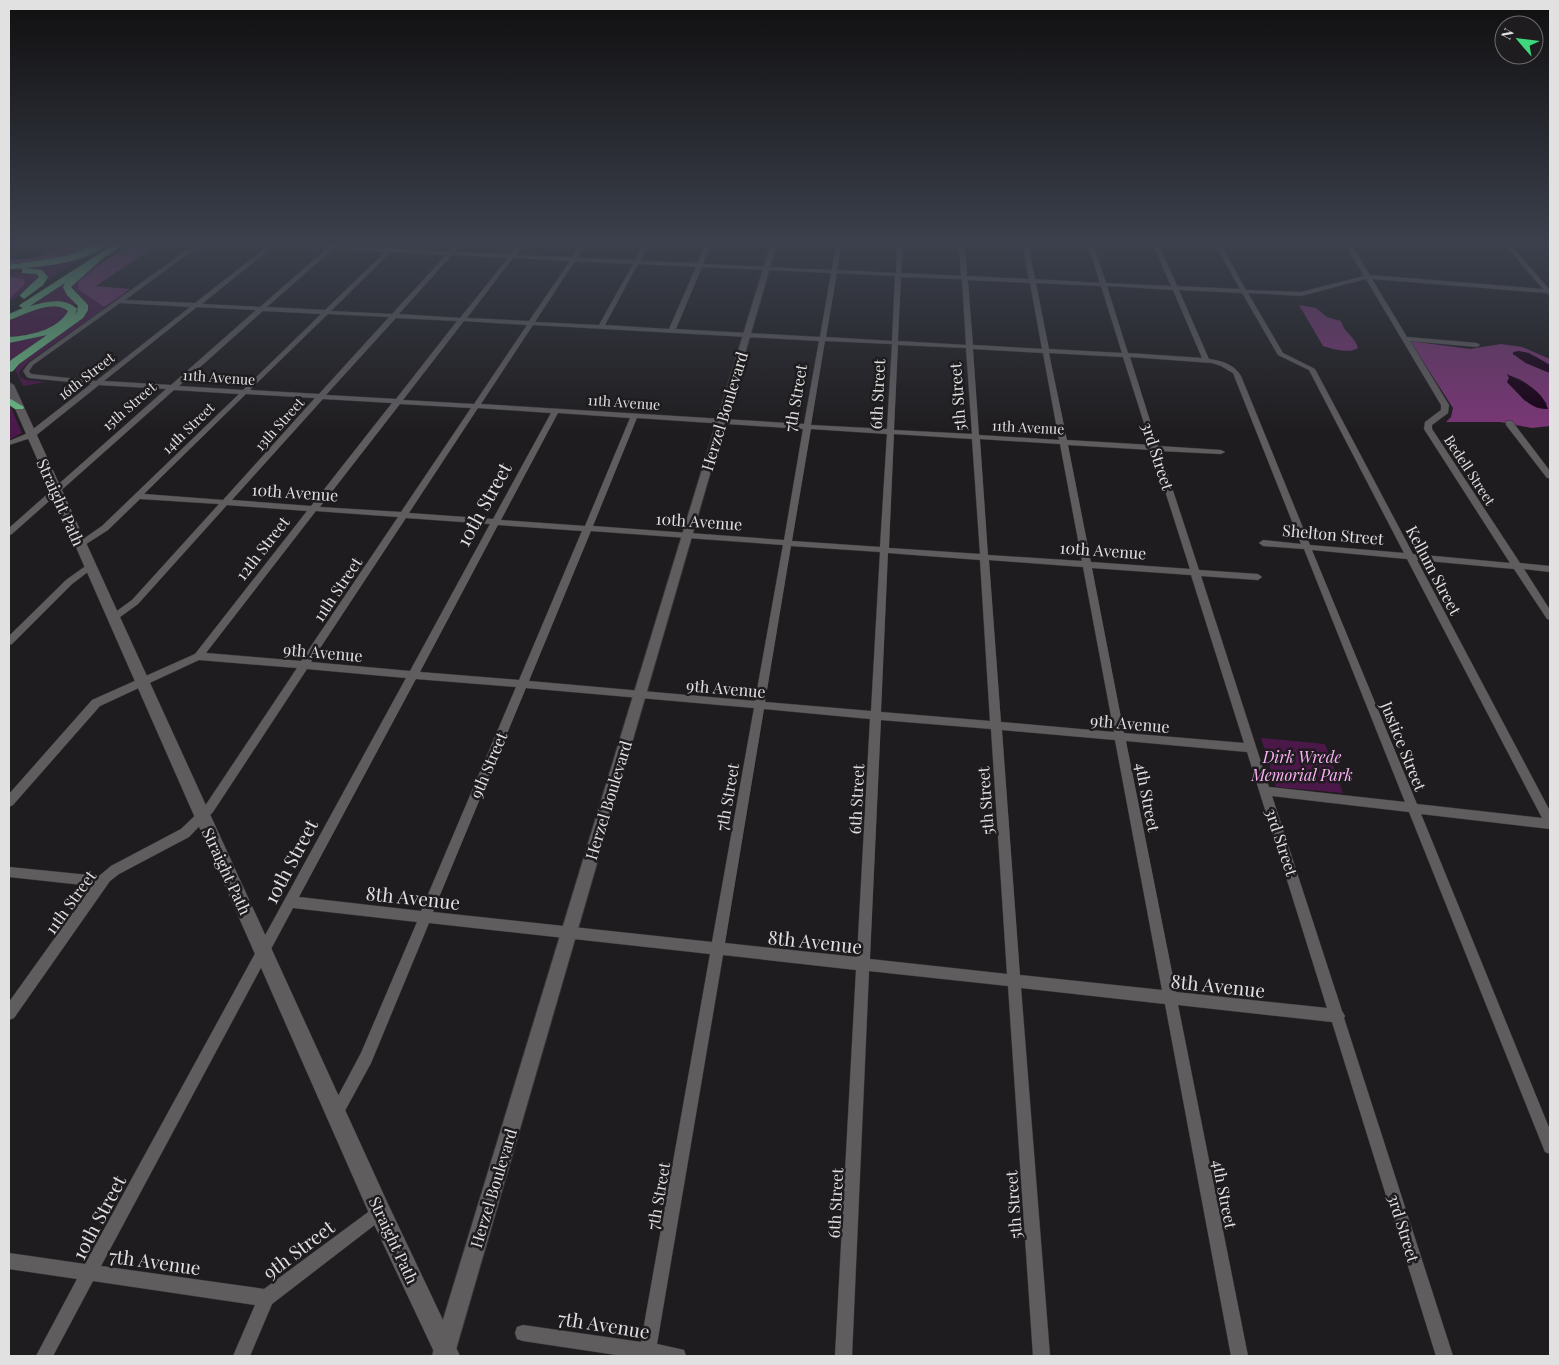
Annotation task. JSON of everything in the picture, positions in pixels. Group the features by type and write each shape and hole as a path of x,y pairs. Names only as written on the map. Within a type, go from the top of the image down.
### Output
{"highway":[{"path":"9,316 23,307"},
{"path":"9,316 40,307"},
{"path":"9,340 32,336 53,328 67,320 73,310 68,307"},
{"path":"9,369 15,362 80,316 84,307"},
{"path":"9,401 19,407"}],"main road":[{"name":"Straight Path","path":"9,385 445,1354"}],"street":[{"name":"11th Avenue","path":"109,307 30,364 27,367 27,373 32,378 1221,452"},
{"name":"16th Street","path":"9,443 31,435 194,307"},
{"path":"210,307 1207,360 1183,307"},
{"name":"15th Street","path":"9,532 264,307"},
{"name":"14th Street","path":"80,544 102,531 332,307"},
{"name":"13th Street","path":"113,618 135,602 402,307"},
{"name":"12th Street","path":"9,802 92,706 106,697 198,656 472,307"},
{"name":"11th Street","path":"9,1013 102,882 115,870 185,833 202,817 225,786 542,307"},
{"path":"601,327 612,307"},
{"path":"672,330 682,307"},
{"name":"Herzel Boulevard","path":"445,1354 568,933 755,307"},
{"name":"7th Street","path":"648,1354 828,307"},
{"name":"6th Street","path":"843,1356 898,307"},
{"name":"5th Street","path":"967,307 1013,981 1041,1356"},
{"name":"4th Street","path":"1037,307 1239,1356"},
{"name":"3rd Street","path":"1110,307 1445,1356"},
{"name":"Kellum Street","path":"1253,307 1280,354 1312,369 1550,823"},
{"path":"1385,307 1405,339 1477,345"},
{"name":"Bedell Street","path":"1405,339 1444,405 1445,411 1428,424 1428,429 1550,617"},
{"name":"Justice Street","path":"1207,360 1221,363 1231,368 1240,382 1305,547 1550,1147"},
{"name":"10th Street","path":"44,1356 556,410"},
{"name":"9th Street","path":"336,1113 366,1058 635,415"},
{"path":"1509,422 1550,476"},
{"name":"10th Avenue","path":"138,496 1258,576"},
{"name":"Shelton Street","path":"1263,543 1550,569"},
{"path":"9,641 69,582 90,566"},
{"name":"9th Avenue","path":"198,656 1252,748"},
{"path":"1266,791 1550,823"},
{"path":"9,872 102,882"},
{"name":"8th Avenue","path":"289,902 1171,1000 1338,1016"},
{"name":"9th Street","path":"242,1356 266,1298 380,1212"},
{"name":"7th Avenue","path":"9,1261 266,1298"},
{"name":"7th Avenue","path":"523,1333 648,1354 678,1356"}],"green space":[{"path":"61,307 71,309 63,322 47,330 9,339 9,322 31,311"},
{"path":"107,307 28,362 19,372 20,377 26,380 46,382 23,386 15,369 16,365 88,308"},
{"path":"59,327 11,363 9,362 9,341 36,337"},
{"path":"9,403 22,433 9,440"},
{"name":"Dirk Wrede Memorial Park","path":"1261,738 1325,744 1343,793 1276,787"}],"shaded area":[{"path":"1300,307 1316,308 1327,317 1341,321 1358,348 1346,351 1323,346"},
{"path":"1410,341 1470,349 1501,344 1522,347 1550,359 1550,365 1528,354 1513,354 1526,363 1550,373 1550,426 1532,428 1500,422 1446,422 1451,417 1453,408","holes":["1511,376 1531,387 1547,404 1525,401 1507,382"]},
{"path":"1513,352 1529,353 1550,365 1550,373 1526,363 1513,354"},
{"path":"1507,374 1537,392 1548,409 1535,407 1525,400 1507,382 1509,378"}]}
